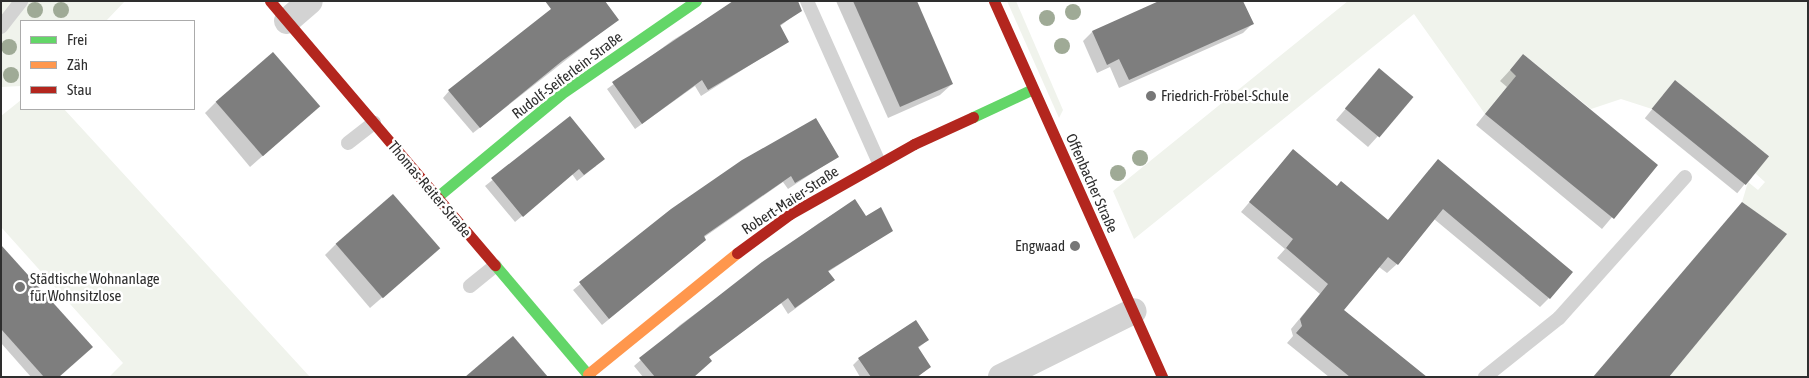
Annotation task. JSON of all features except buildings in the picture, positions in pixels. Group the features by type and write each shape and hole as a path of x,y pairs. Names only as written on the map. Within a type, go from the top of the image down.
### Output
{"street":[{"name":"Thomas-Reiter-Straße","path":"270,1 589,376"},
{"path":"287,21 310,1"},
{"name":"Rudolf-Seiferlein-Straße","path":"437,197 561,94 696,1"},
{"name":"Offenbacher Straße","path":"994,1 1162,377"},
{"name":"Robert-Maier-Straße","path":"589,376 692,287 783,220 880,163 1033,89"},
{"path":"1001,377 1134,311"}],"lane":[{"path":"1,28 21,1"},
{"path":"807,1 880,163"},
{"path":"348,143 374,123"},
{"path":"1485,377 1559,318 1685,177"},
{"path":"470,286 495,266"}],"shaded area":[{"path":"1,1 125,1 107,20 20,20 20,86 1,87"},
{"path":"1007,1 1016,1 1063,110 1059,118"},
{"path":"1348,1 1808,1 1808,377 1669,377 1786,234 1742,202 1748,182 1758,190 1765,182 1755,173 1769,156 1675,80 1652,109 1621,99 1591,109 1523,54 1510,70 1516,76 1485,114 1414,14 1134,239 1113,191"},
{"path":"20,101 20,110 65,110 310,377 109,377 123,363 1,227 1,116"}],"traffic: fast":[{"path":"437,197 561,94 696,1"},
{"path":"973,117 1033,89"},
{"path":"495,265 590,377"}],"traffic: slow":[{"path":"588,374 737,253"}],"traffic: jam":[{"path":"270,1 495,265"},
{"path":"994,1 1162,377"},
{"path":"737,253 790,214 914,144 973,117"}],"place":[{"name":"Friedrich-Fröbel-Schule","path":"1151,96"},
{"name":"Engwaad","path":"1075,246"},
{"name":"Städtische Wohnanlage für Wohnsitzlose","path":"20,287"}]}
